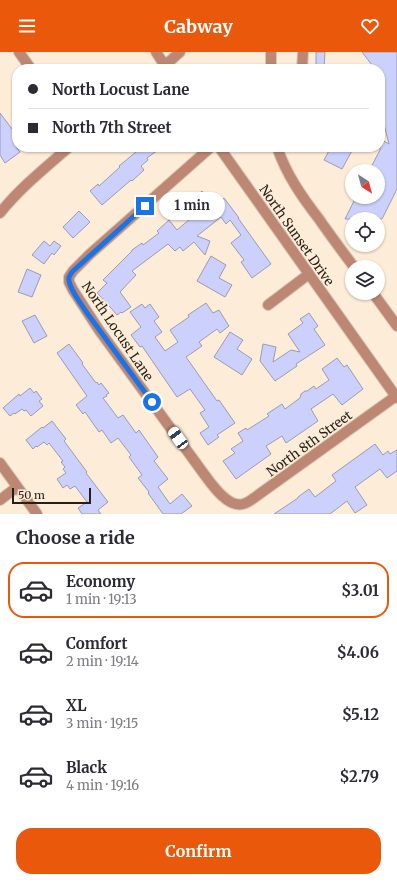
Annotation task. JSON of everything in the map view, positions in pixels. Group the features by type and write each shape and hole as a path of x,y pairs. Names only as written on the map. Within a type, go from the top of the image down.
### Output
{"street":[{"path":"19,52 27,64"},
{"path":"156,52 162,64"},
{"path":"168,64 180,52"},
{"path":"271,52 271,64"},
{"path":"302,64 303,52"},
{"path":"1,209 38,173 63,152"},
{"name":"North Locust Lane","path":"205,152 73,271 69,277 70,284 99,330 204,474 225,498 236,504"},
{"name":"North Sunset Drive","path":"222,152 397,397"},
{"path":"279,152 294,184 349,260"},
{"path":"268,305 309,274"},
{"path":"378,300 397,326"},
{"name":"North 8th Street","path":"236,504 245,504 397,397"},
{"path":"0,463 37,514"},
{"path":"0,500 17,487"}],"building":[{"path":"316,52 325,52 324,64 316,64"},
{"path":"362,52 397,52 397,189 385,213 348,212 352,204 385,204 385,164 373,164 379,152 385,152 385,142 389,144 385,128 385,64 371,64"},
{"path":"0,113 12,129 12,152 20,152 5,163 0,155"},
{"path":"136,152 155,152 147,158 148,160 141,166 144,170 102,205 90,191 98,184 99,186 120,167 119,166"},
{"path":"328,152 351,152 342,169 324,160"},
{"path":"202,191 213,206 224,198 271,264 252,278 241,262 244,260 231,243 241,235 230,220 226,224 221,217 197,236 210,241 205,255 194,242 183,251 180,247 175,251 168,244 132,271 136,275 120,292 131,307 117,315 97,293 107,283 103,280 132,250 142,243 143,245 159,233 157,231 169,220 177,230 197,213 189,202"},
{"path":"79,211 90,222 73,238 63,227"},
{"path":"44,241 50,246 54,241 61,246 54,255 52,253 44,264 32,255"},
{"path":"211,256 226,265 219,278 232,285 225,297 197,281"},
{"path":"27,269 41,275 32,297 18,292"},
{"path":"206,303 213,313 219,310 229,326 220,333 217,329 199,342 202,346 186,357 217,401 219,400 235,423 217,435 219,437 208,445 200,433 209,427 200,413 205,410 190,389 177,397 142,346 140,347 131,335 141,327 130,312 142,304 145,308 150,304 159,317 154,321 162,332 155,337 165,351 178,342 170,330 189,317 188,315"},
{"path":"309,313 318,326 314,329 325,345 296,364 297,366 275,381 260,361 263,344 276,347 273,362 291,350 300,352 288,334 303,323 300,319"},
{"path":"35,315 47,336 34,343 22,321"},
{"path":"230,332 243,340 237,349 252,359 242,375 214,357"},
{"path":"69,344 96,383 97,382 99,385 101,383 109,393 103,398 118,418 123,415 136,433 139,430 158,457 154,461 168,479 158,487 170,504 182,494 192,506 181,514 163,514 138,478 142,475 129,457 131,455 118,438 111,443 102,430 99,432 85,412 83,414 76,405 87,396 57,353"},
{"path":"337,358 344,367 347,365 363,389 342,405 333,394 311,409 318,421 286,443 282,436 266,446 271,454 236,479 223,461 235,453 231,449 243,441 238,433 246,428 247,430 269,416 267,414 282,404 285,409 300,398 301,394 305,391 314,386 316,389 329,380 322,369"},
{"path":"30,388 34,393 36,391 42,399 39,401 43,406 31,416 26,410 24,411 22,409 10,416 3,408 19,394 20,396"},
{"path":"52,421 66,439 64,441 87,472 86,473 108,502 98,510 101,514 82,514 78,508 87,502 75,486 70,489 67,485 63,488 57,479 66,473 63,469 65,467 61,462 63,461 49,443 47,445 44,442 33,449 26,440"},
{"path":"375,444 383,455 388,451 390,454 397,450 397,471 387,478 380,469 355,487 367,505 355,513 347,501 330,514 274,514 309,489 315,497 336,481 332,475"}],"route":[{"path":"145,206 90,254 69,277 73,290 87,313 152,402"}]}
